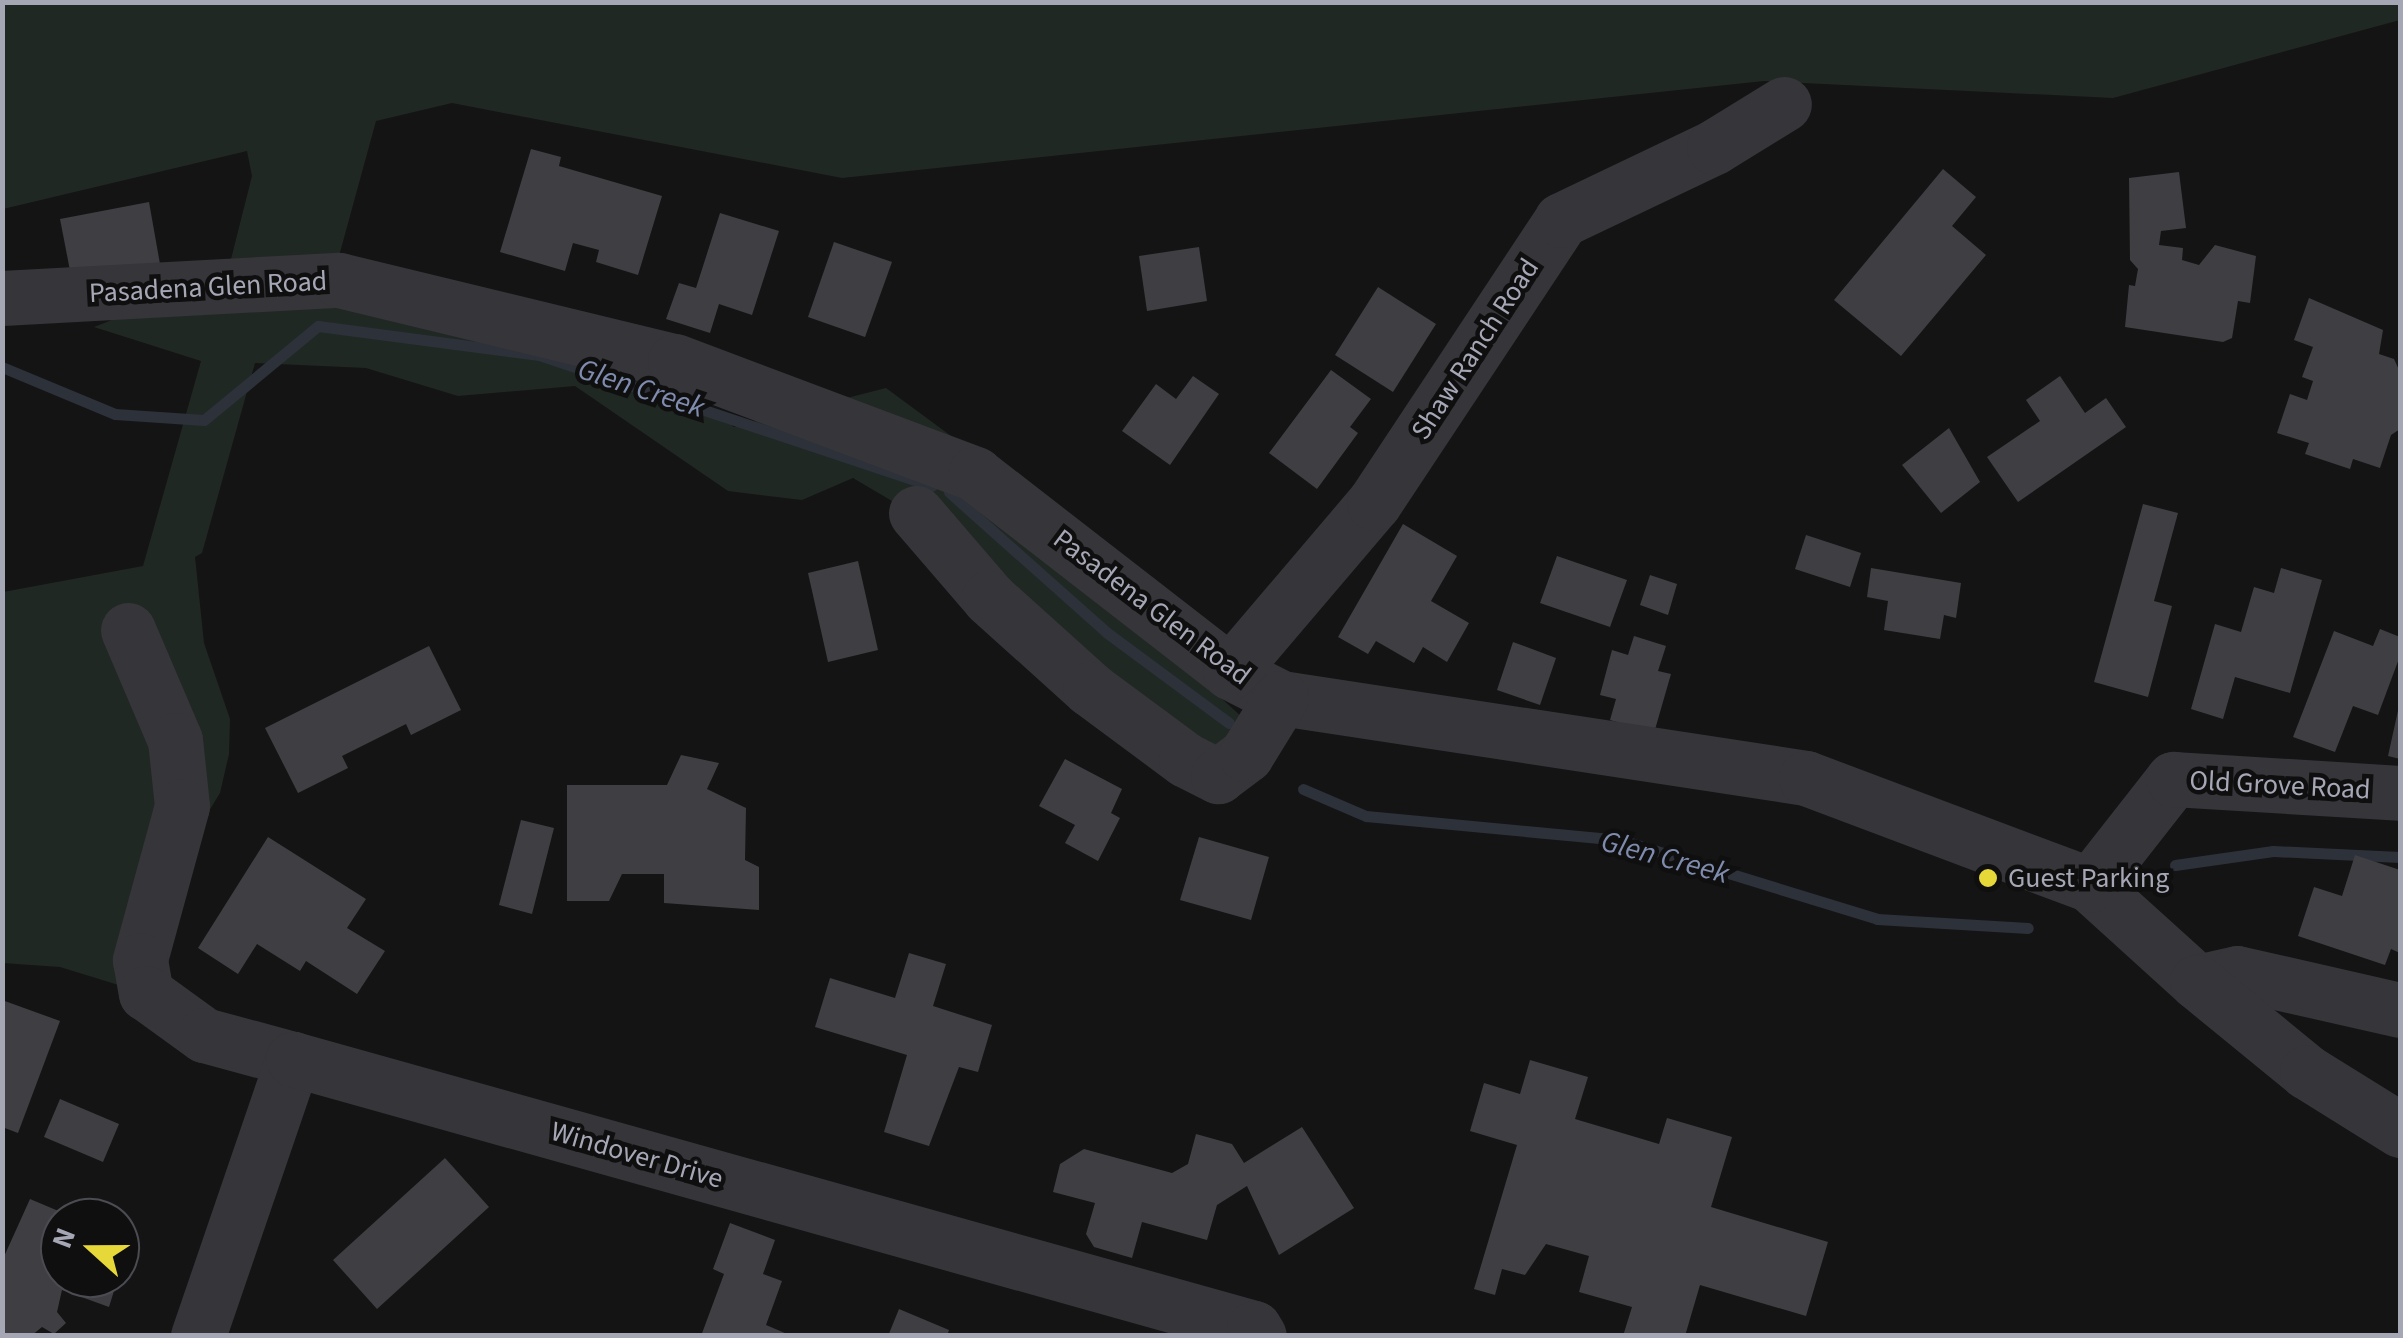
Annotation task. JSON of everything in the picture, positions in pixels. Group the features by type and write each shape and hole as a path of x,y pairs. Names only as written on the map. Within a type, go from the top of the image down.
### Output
{"street":[{"name":"Shaw Ranch Road","path":"1230,672 1374,503 1561,220 1714,147 1784,104"},
{"name":"Pasadena Glen Road","path":"2,298 340,280 674,361 975,474 1230,672 1281,698 1806,778 2090,885 2197,982 2307,1072 2400,1130"},
{"path":"916,513 989,598 1090,688 1186,760 1218,776 1246,755 1281,698"},
{"name":"Windover Drive","path":"128,630 175,740 182,806 140,960 146,993 204,1036 1254,1328 1259,1336"},
{"name":"Old Grove Road","path":"2090,885 2174,779 2400,792"},
{"path":"2197,982 2237,973 2400,1010"},
{"path":"198,1336 293,1059"}],"shaded area":[{"path":"2400,2 2400,20 2113,98 1764,81 842,178 452,103 376,121 330,289 602,330 734,427 886,388 966,447 1099,587 1265,738 1194,784 931,524 853,478 802,500 728,491 575,386 458,396 366,368 255,363 202,553 195,557 204,643 230,719 229,754 220,793 190,842 151,995 60,967 3,963 3,592 143,566 201,361 94,327 227,275 252,176 247,151 3,209 2,3"}],"building":[{"path":"531,149 561,157 559,166 662,196 638,275 596,262 599,250 573,243 565,271 500,252"},
{"path":"1943,169 1976,197 1952,226 1986,255 1901,356 1834,300"},
{"path":"2179,172 2186,228 2161,231 2159,245 2183,248 2182,260 2199,265 2215,245 2256,256 2250,303 2238,301 2232,338 2223,342 2125,327 2129,285 2135,286 2138,269 2130,260 2129,178"},
{"path":"149,202 160,264 72,281 60,219"},
{"path":"720,213 779,231 752,315 719,304 710,333 666,319 679,283 696,288"},
{"path":"834,242 892,262 865,337 808,317"},
{"path":"1199,247 1207,301 1147,311 1139,256"},
{"path":"1378,287 1436,324 1393,392 1335,355"},
{"path":"2309,298 2383,330 2379,354 2394,359 2400,372 2400,429 2391,435 2380,468 2353,459 2350,469 2305,454 2309,443 2277,433 2290,394 2307,400 2313,381 2302,377 2313,347 2294,340"},
{"path":"1331,370 1371,399 1350,427 1358,433 1317,489 1269,453"},
{"path":"1193,376 1219,394 1170,465 1122,431 1156,384 1176,399"},
{"path":"2060,376 2085,413 2106,398 2126,427 2018,502 1987,457 2040,421 2026,400"},
{"path":"1949,428 1980,482 1941,513 1902,465"},
{"path":"2143,504 2178,513 2154,601 2172,606 2148,697 2094,682"},
{"path":"1403,524 1457,556 1431,601 1469,623 1447,662 1423,647 1414,663 1376,641 1368,654 1338,637"},
{"path":"1806,535 1861,553 1850,587 1795,569"},
{"path":"1557,556 1627,580 1610,627 1540,603"},
{"path":"858,561 878,650 828,662 808,573"},
{"path":"1871,568 1961,583 1956,618 1944,615 1940,639 1884,630 1888,601 1867,597"},
{"path":"2281,568 2322,580 2290,693 2235,677 2223,719 2191,709 2215,624 2241,632 2254,587 2274,593"},
{"path":"1650,575 1677,584 1668,615 1640,605"},
{"path":"2380,629 2400,637 2400,656 2378,715 2353,706 2335,752 2293,737 2334,631 2373,646"},
{"path":"1634,636 1666,646 1658,671 1671,674 1654,733 1610,720 1616,699 1600,695 1612,650 1628,655"},
{"path":"1513,642 1556,658 1540,705 1497,690"},
{"path":"429,646 461,710 411,735 406,724 342,756 348,768 298,793 265,728"},
{"path":"2400,706 2400,759 2388,756"},
{"path":"681,755 719,763 707,789 746,808 745,860 759,867 759,910 664,903 664,874 622,874 609,901 567,901 567,785 667,785"},
{"path":"1065,759 1122,789 1111,813 1120,818 1098,861 1065,843 1075,825 1039,806"},
{"path":"521,820 554,828 532,914 499,905"},
{"path":"268,837 366,899 347,928 385,951 357,994 306,961 300,971 257,944 238,974 198,948"},
{"path":"1199,837 1269,857 1251,920 1180,900"},
{"path":"2355,855 2400,870 2400,953 2391,949 2385,965 2298,936 2314,887 2342,896"},
{"path":"909,953 946,964 933,1006 992,1025 978,1072 959,1067 929,1146 884,1132 907,1055 815,1027 830,978 895,998"},
{"path":"2,1000 60,1021 18,1133 2,1127"},
{"path":"1530,1060 1588,1077 1575,1119 1659,1144 1667,1118 1732,1137 1711,1207 1828,1242 1806,1316 1700,1285 1685,1336 1623,1336 1632,1307 1579,1292 1589,1256 1546,1244 1525,1275 1502,1269 1495,1295 1474,1289 1517,1145 1470,1131 1484,1083 1520,1094"},
{"path":"60,1099 119,1124 103,1162 44,1137"},
{"path":"1302,1127 1354,1208 1279,1255 1247,1186 1217,1205 1207,1240 1142,1222 1132,1258 1094,1247 1086,1234 1095,1203 1053,1192 1060,1164 1084,1149 1172,1173 1188,1164 1196,1134 1232,1144 1244,1163"},
{"path":"445,1158 489,1207 377,1309 333,1260"},
{"path":"30,1199 40,1203 40,1298 60,1298 57,1312 66,1323 54,1334 42,1327 31,1336 2,1336 2,1261"},
{"path":"730,1223 775,1240 763,1274 782,1281 766,1325 792,1336 701,1336 724,1274 713,1269"},
{"path":"84,1298 112,1298 109,1307"},
{"path":"899,1309 949,1330 947,1336 888,1336"}],"waterway":[{"name":"Glen Creek","path":"2,367 115,414 204,420 318,326 539,355 932,486"},
{"name":"Glen Creek","path":"949,492 1106,632 1229,723"},
{"name":"Glen Creek","path":"1303,789 1366,816 1621,840 1877,919 2028,928"},
{"name":"Glen Creek","path":"2175,865 2273,851 2400,857"}],"place":[{"name":"Guest Parking","path":"1988,878"}]}
